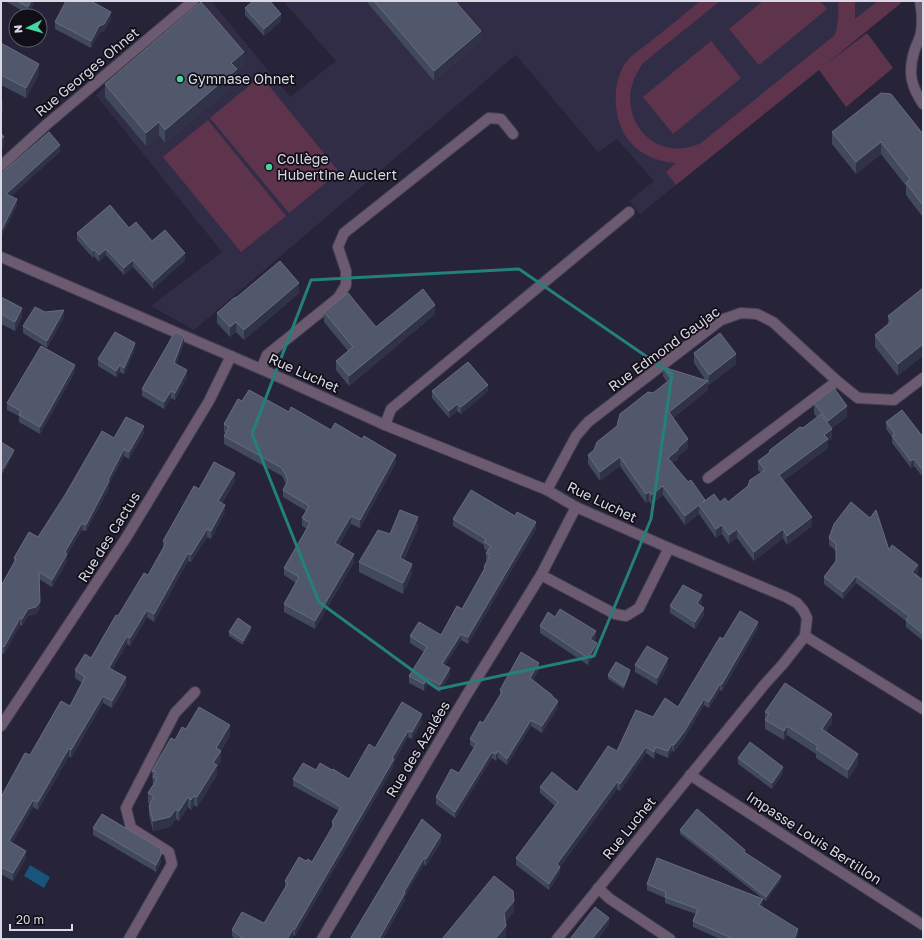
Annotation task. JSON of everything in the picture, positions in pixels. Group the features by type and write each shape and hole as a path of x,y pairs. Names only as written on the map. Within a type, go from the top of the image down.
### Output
{"street":[{"name":"Rue Georges Ohnet","path":"1,166 46,125 193,1"},
{"path":"920,1 922,15 921,33 914,51 910,71 914,89 923,104"},
{"path":"261,369 267,356 338,298 346,285 346,271 338,247 344,234 489,118 501,119 513,134"},
{"path":"385,425 391,409 629,212"},
{"name":"Rue Luchet","path":"1,257 261,369 385,425 547,490 576,507 786,597 797,603 803,610 807,618 805,636 557,939"},
{"name":"Rue Edmond Gaujac","path":"547,490 576,436 588,422 721,320 741,313 757,314 773,322 837,382 858,398 894,400 923,378"},
{"name":"Rue des Cactus","path":"1,726 126,538 209,401 231,356"},
{"path":"708,478 837,382"},
{"name":"Rue des Azalées","path":"322,939 466,696 541,575 576,507"},
{"path":"541,575 615,614 626,616 639,608 669,548"},
{"path":"805,636 923,709"},
{"path":"129,939 172,864 170,852 131,828 126,808 175,713 195,692"},
{"name":"Impasse Louis Bertillon","path":"690,775 923,925"},
{"path":"598,888 610,899 670,939"}],"highlighted area":[{"path":"519,269 672,374 651,519 594,656 438,689 319,602 252,434 311,280"}],"shaded area":[{"name":"Collège Hubertine Auclert","path":"206,1 211,1 290,97 336,61 283,1 902,2 640,214 629,201 654,181 617,139 598,152 516,55 194,330 151,306 222,252 96,95"},
{"path":"700,1 720,1 643,63 636,74 632,85 630,96 633,116 644,134 661,145 679,149 701,143 835,35 838,18 838,1 855,1 855,19 878,1 899,1 901,3 824,66 867,33 893,68 846,107 819,70 676,185 666,172 676,163 662,161 639,150 630,142 623,132 616,107 616,93 619,76 628,59"},
{"path":"763,1 820,1 827,9 759,65 729,29"},
{"path":"711,41 741,78 673,134 643,97"},
{"path":"261,76 339,172 289,213 210,118"},
{"path":"208,120 286,216 241,252 163,157"}],"water":[{"path":"30,865 50,877 44,888 24,876"}],"building":[{"path":"17,1 31,1 28,7"},
{"path":"66,1 91,1 111,12 104,24 99,26 91,41 55,22"},
{"path":"253,1 270,1 281,14 264,29 245,8"},
{"path":"374,1 455,1 481,31 434,71"},
{"name":"Gymnase Ohnet","path":"201,2 244,52 231,63 237,69 165,130 159,122 146,133 105,84"},
{"path":"1,43 39,64 26,88 1,75"},
{"path":"881,93 891,94 923,134 922,204 906,183 910,179 881,142 856,162 832,132"},
{"path":"49,132 60,145 6,194 17,199 1,231 1,174"},
{"path":"110,205 129,228 136,222 152,241 165,230 185,253 153,282 133,260 124,268 106,249 99,255 94,249 93,251 77,233"},
{"path":"280,261 299,283 244,330 236,322 230,327 217,313"},
{"path":"923,288 923,344 898,364 875,335 892,321 888,316"},
{"path":"423,289 435,305 349,376 336,361 353,347 324,312 348,293 376,327"},
{"path":"1,297 22,308 15,322 1,314"},
{"path":"35,307 45,312 64,310 47,341 23,326"},
{"path":"115,332 135,343 124,368 120,365 116,371 98,359"},
{"path":"175,332 184,336 174,363 187,370 175,393 171,391 164,402 142,389"},
{"path":"720,333 736,354 709,375 694,353"},
{"path":"41,346 75,365 40,427 19,415 21,411 7,403"},
{"path":"468,362 488,385 461,407 457,404 449,411 432,391"},
{"path":"663,367 708,381 669,412 688,439 668,458 688,482 691,480 705,500 702,503 714,494 720,502 725,498 728,502 748,486 750,480 765,470 758,461 800,427 803,428 821,414 832,429 824,435 828,439 779,475 812,517 787,536 783,529 754,552 737,529 729,535 722,525 716,529 699,505 685,516 663,486 651,495 649,492 646,494 620,457 600,472 588,455 594,450 597,442 617,426 620,414 648,392 653,393 671,379"},
{"path":"834,388 847,406 828,421 814,403"},
{"path":"249,390 289,412 291,407 331,430 335,423 362,439 364,436 396,455 360,520 351,516 335,543 354,554 315,621 284,604 299,577 284,568 310,523 302,518 309,506 283,490 288,480 282,468 224,436 229,427 224,424 238,399 242,401"},
{"path":"902,410 923,437 923,469 914,459 911,461 892,436 895,434 886,422"},
{"path":"126,417 144,426 129,452 124,449 86,525 82,523 65,552 67,554 52,580 39,572 40,602 36,607 28,609 22,619 20,618 4,647 1,646 1,586 16,559 14,558 29,532 38,537 65,495 102,431 114,438"},
{"path":"1,442 14,450 3,469 1,468"},
{"path":"214,462 235,473 218,501 225,505 211,531 207,529 191,555 188,553 154,614 147,610 130,638 127,636 109,668 126,677 112,701 103,696 71,750 69,748 38,802 33,800 9,841 26,851 13,873 1,867 1,797 25,753 30,755 61,701 70,706 85,677 75,670 85,654 91,658 116,615 118,616 144,573 148,575 166,543 163,541 194,486 199,489"},
{"path":"471,490 515,516 517,512 536,522 468,637 461,634 442,664 450,668 440,685 427,678 424,684 409,676 427,647 410,636 419,622 441,635 457,606 462,609 485,568 484,567 490,555 486,553 491,546 484,542 486,539 453,519"},
{"path":"851,502 870,518 876,510 889,550 892,545 918,565 912,572 923,580 923,634 906,620 909,616 856,576 843,592 824,577 836,561 836,544 829,538 834,524"},
{"path":"400,510 418,517 400,558 412,564 403,583 359,562 378,530 390,534"},
{"path":"683,585 702,595 697,603 704,608 695,622 670,606"},
{"path":"560,609 596,631 590,639 597,643 588,658 540,626 548,612 555,617"},
{"path":"740,611 758,622 722,684 720,684 709,702 704,699 684,732 674,745 672,744 668,751 656,747 654,752 646,747 620,784 617,782 557,864 560,867 549,884 516,858 558,802 540,787 552,772 577,792 608,746 617,751 636,710 653,717 665,698 678,707 720,637 723,639"},
{"path":"238,618 251,627 243,641 229,632"},
{"path":"647,646 668,658 657,678 635,665"},
{"path":"521,652 539,663 530,678 558,701 542,726 531,720 507,759 498,751 496,754 492,752 455,812 436,797 451,769 459,773 477,743 470,739 480,721 483,723 502,692 500,690"},
{"path":"616,662 630,670 624,686 608,675"},
{"path":"785,683 832,714 822,729 858,754 848,770 816,749 818,746 787,726 784,731 765,720 769,714 765,712"},
{"path":"402,702 422,714 412,732 408,731 392,758 394,759 295,929 293,929 287,939 244,939 232,930 242,912 264,923 288,883 285,881 299,857 306,861 308,859 312,862 334,824 332,822 341,807 293,779 303,763 316,770 320,763 349,779 369,744 375,748"},
{"path":"199,707 230,725 216,748 221,751 213,763 217,765 197,797 194,796 191,800 188,797 179,811 176,809 170,817 153,821 149,806 154,796 148,793 157,779 153,777 156,772 152,771 171,738 175,740 182,727 186,729"},
{"path":"750,742 783,767 772,783 738,758"},
{"path":"697,809 745,850 744,852 781,876 766,897 680,830"},
{"path":"102,814 161,849 161,855 156,865 93,828"},
{"path":"422,819 441,835 426,859 424,858 379,939 350,939"},
{"path":"657,858 763,899 759,905 798,929 794,939 734,939 693,921 698,909 665,897 666,892 647,884"},
{"path":"494,876 513,891 514,901 504,913 506,926 495,939 442,939"},
{"path":"595,907 609,918 592,939 570,939"}],"place":[{"name":"Gymnase Ohnet","path":"180,79"},
{"name":"Collège Hubertine Auclert","path":"269,167"}]}
